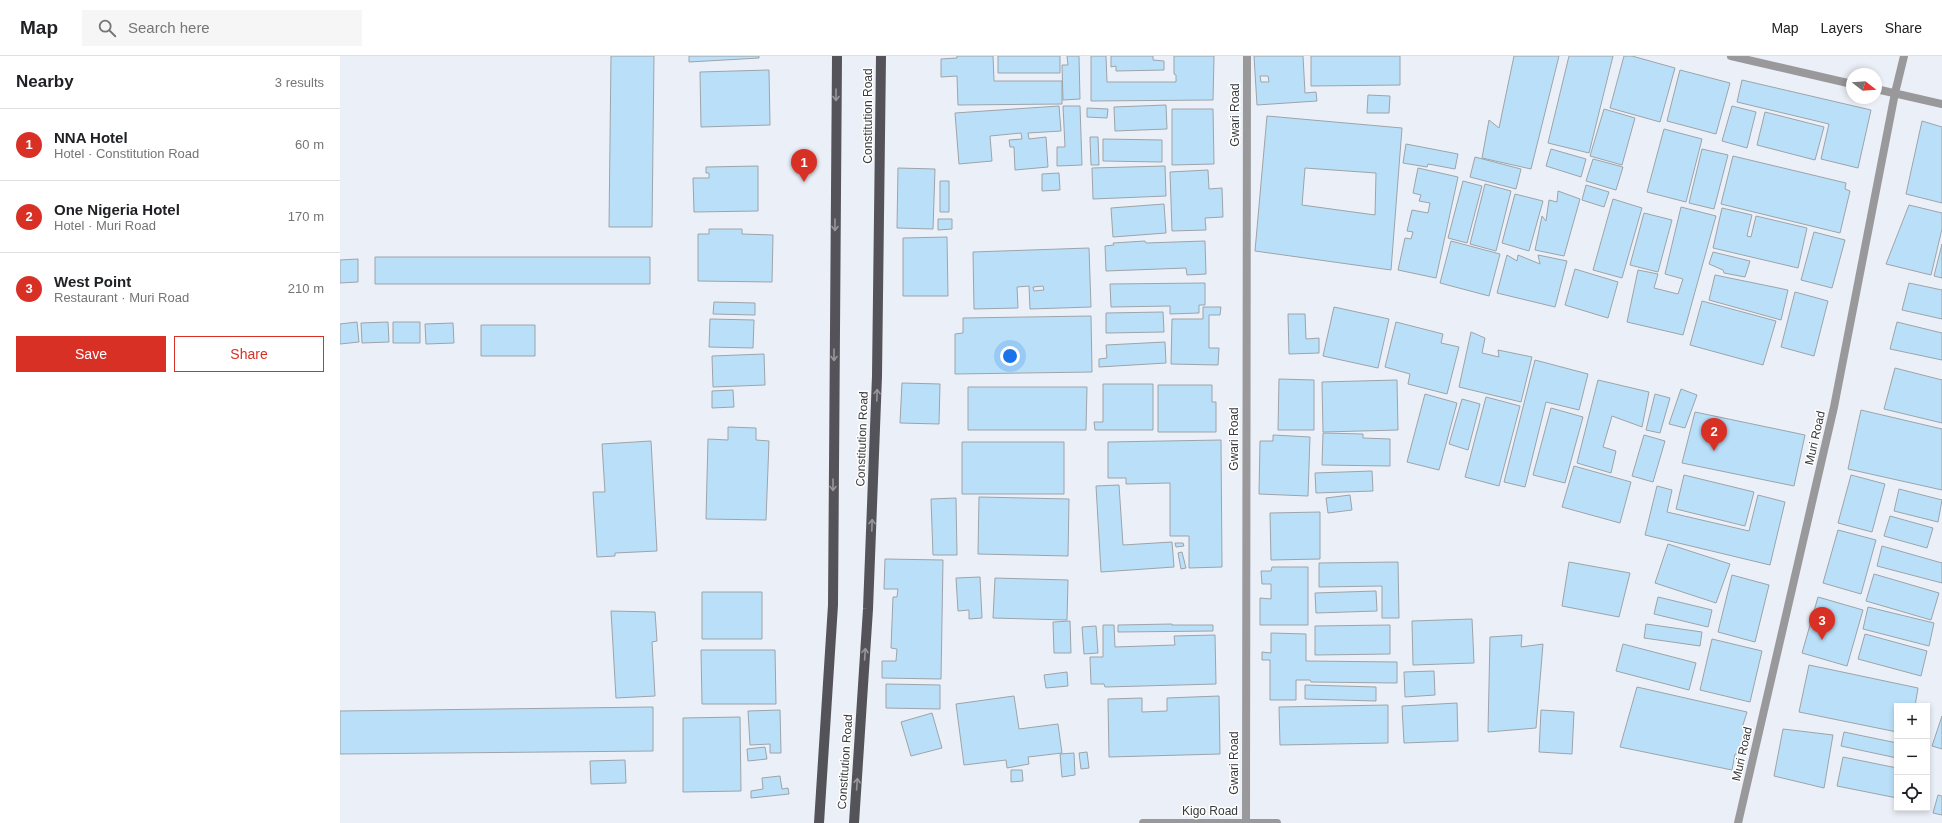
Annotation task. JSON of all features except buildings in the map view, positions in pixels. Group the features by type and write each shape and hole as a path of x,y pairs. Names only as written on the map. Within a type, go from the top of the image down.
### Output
{"main road":[{"name":"Constitution Road","path":"819,823 833,605 837,56"},
{"name":"Constitution Road","path":"854,823 868,609 877,376 881,56"}],"street":[{"name":"Gwari Road","path":"1246,823 1247,56"},
{"path":"1731,56 1846,83"},
{"name":"Muri Road","path":"1738,823 1834,407 1895,94 1904,56"},
{"path":"1882,91 1942,104"},
{"name":"Kigo Road","path":"1143,823 1277,823"}],"place":[{"name":"NNA Hotel","path":"804,182"},
{"name":"One Nigeria Hotel","path":"1714,451"},
{"name":"West Point","path":"1822,640"}]}
